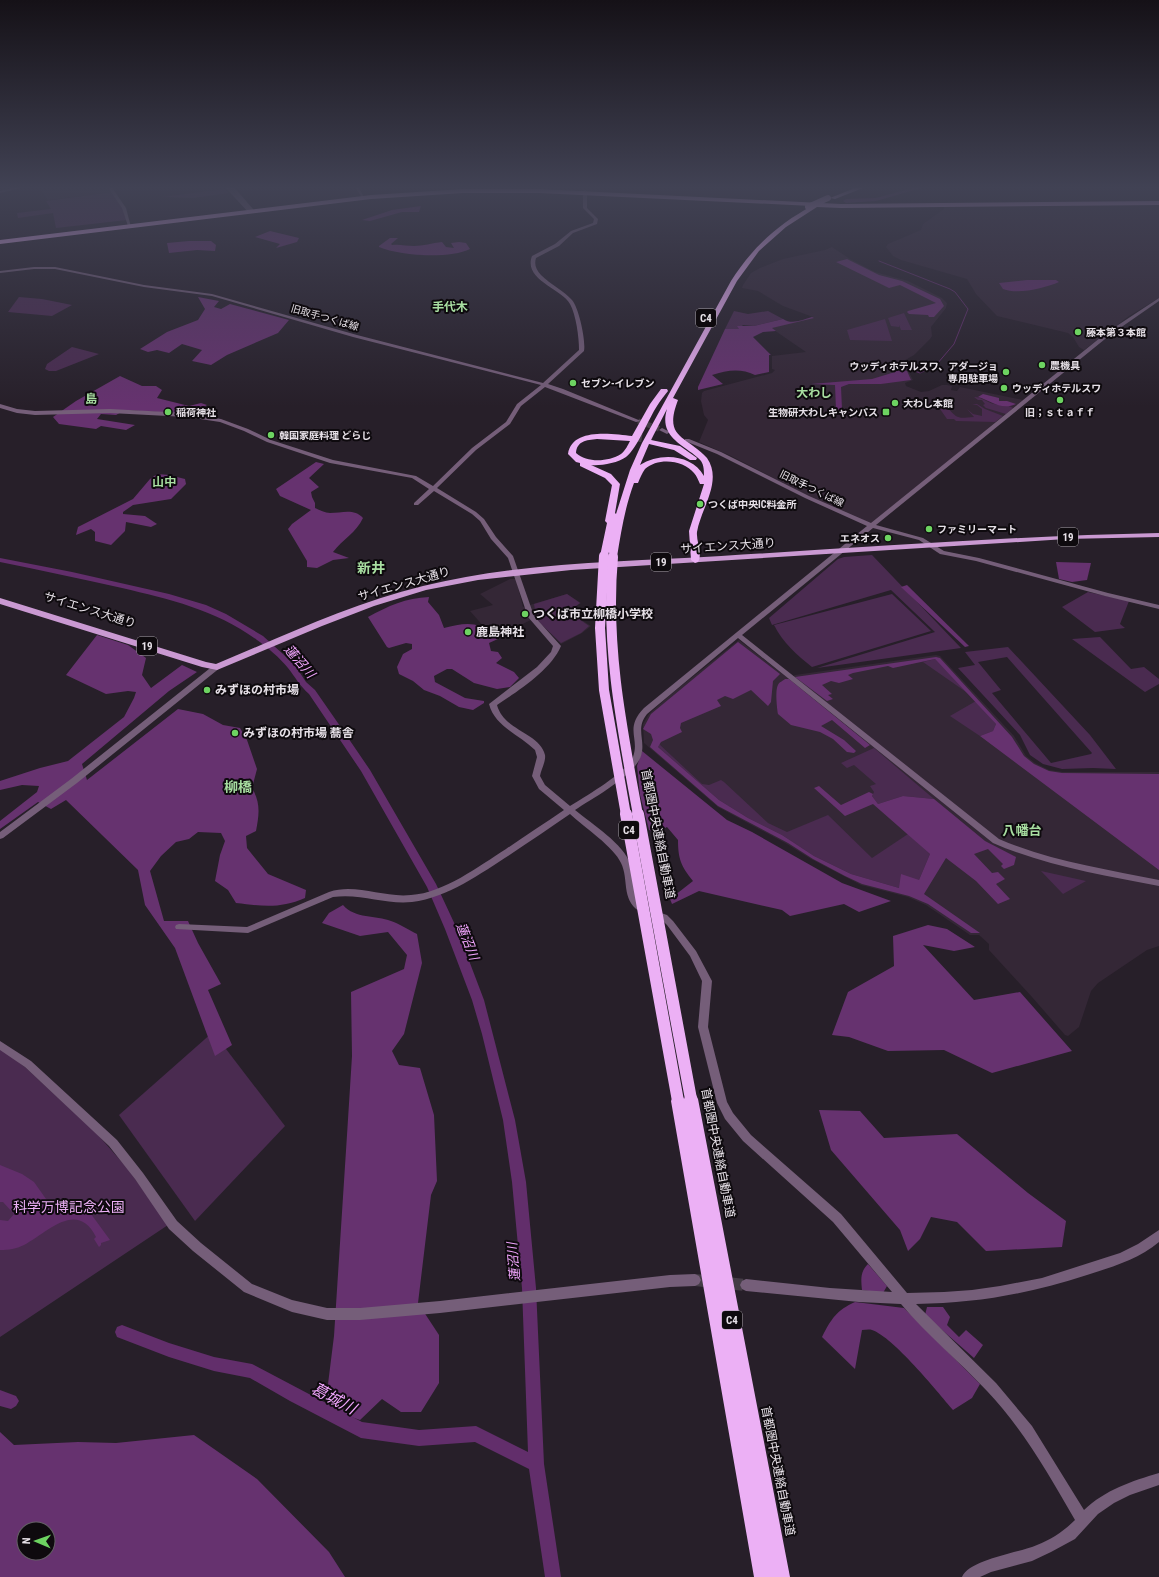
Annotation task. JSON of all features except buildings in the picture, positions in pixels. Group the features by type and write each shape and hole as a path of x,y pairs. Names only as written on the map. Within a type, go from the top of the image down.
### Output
{"highway":[{"name":"首都圏中央連絡自動車道","path":"743,260 718,297 664,391 632,454 623,479 607,537 608,556 600,628 605,696 684,1100 781,1577"},
{"name":"首都圏中央連絡自動車道","path":"608,556 632,473 647,438 738,275 749,260"},
{"path":"690,360 670,408 668,422 674,434 699,454 707,465 708,482 706,493 693,528 692,539 697,553 695,560"},
{"path":"607,537 616,484 608,476 574,460 568,453 568,449 572,442 589,435 609,434 634,438 603,436 588,437 577,442 573,446 572,454 580,460 595,463 612,460 624,455 631,446 654,404 664,391"},
{"path":"695,560 689,553 685,534 703,482 704,472 698,462 689,454 652,441 674,445 686,450 696,456 707,468"},
{"path":"623,504 628,499 640,470 648,464 654,462 665,460 685,462 696,469 703,482"},
{"name":"首都圏中央連絡自動車道","path":"684,1100 763,1577"}],"main road":[{"name":"サイエンス大通り","path":"0,601 69,621 205,665 217,666 353,611 400,595 451,582 518,572 1095,535 1159,535"},
{"name":"サイエンス大通り","path":"0,596 48,609 207,659 217,666"}],"street":[{"path":"416,504 474,448 508,423 519,405 544,385 582,350 583,343 571,302 542,280 532,264 533,260"},
{"name":"旧取手つくば線","path":"0,272 34,268 55,268 144,286 212,295 363,338 544,385 638,421"},
{"path":"179,927 248,930 332,894 343,891 362,892 392,899 407,900 422,897 470,876 570,811 631,766 637,757 639,749 637,725 643,714 1108,334 1159,299"},
{"path":"0,406 17,411 35,413 110,411 207,418 233,425 269,441 347,466 414,477 474,513 482,520 492,538 511,557 518,572 531,617 557,646 557,650 546,663 518,687 493,704 493,712 538,750 541,757 537,772 538,781 542,787 605,840 623,858 628,868 630,892 635,904 648,912 664,917 670,922 701,968 707,981 703,1027 722,1103 729,1116 744,1134 837,1218 917,1314 992,1387 1028,1430 1044,1453 1083,1521"},
{"name":"旧取手つくば線","path":"687,440 730,458 807,497 872,526 885,531 917,537 946,555 977,559 1107,595 1159,607"},
{"path":"738,635 996,841 1025,853 1051,861 1159,883"},
{"path":"0,836 74,782 217,666"},
{"path":"0,1045 28,1064 112,1143 139,1176 173,1225 226,1272 248,1288 292,1306 326,1314 360,1314 440,1307 670,1281 695,1280"},
{"path":"746,1285 904,1299 971,1296 1044,1283 1111,1262 1147,1244 1159,1235"},
{"path":"969,1577 984,1569 1032,1554 1056,1543 1068,1535 1095,1509 1112,1497 1137,1486 1159,1479"}],"shaded area":[{"path":"781,260 851,260 875,272 908,281 942,298 947,303 946,308 931,327 932,336 930,339 914,355 895,366 908,371 913,380 905,383 906,386 921,392 929,391 942,385 947,385 952,386 951,390 957,391 960,387 1023,400 872,523 868,523 816,500 731,456 699,442 708,420 704,415 701,401 702,393 704,391 772,373 775,370 772,369 772,356 806,352 771,328 813,317 783,306 758,291 742,288 751,273"},
{"path":"848,260 879,275 902,281 940,299 944,306 934,317 929,317 928,315 909,314 907,312 908,311 936,303 900,285 889,288 836,262"},
{"path":"901,260 1159,260 1159,298 1129,316 1084,350 1079,347 1073,337 1068,333 997,316 976,294 967,279"},
{"path":"1027,280 1056,280 1059,282 1024,291 1009,291 1003,289 999,283"},
{"path":"198,297 219,301 214,307 221,309 230,304 289,320 278,333 227,355 211,365 192,361 202,350 182,344 169,353 157,350 148,352 140,349 167,332 198,320 205,309"},
{"path":"812,317 814,318 772,328 776,331 763,332 753,337 771,355 769,355 769,372 755,375 744,371 718,373 712,375 723,384 698,390 698,387 725,329 739,329 737,326 754,326 783,319 790,322"},
{"path":"898,368 907,371 911,380 881,384 849,384 841,387 842,409 839,411 836,410 835,385 811,384 872,379 895,372 893,370 894,369 899,371"},
{"path":"120,376 142,386 156,386 162,390 157,398 189,406 201,403 207,405 191,414 125,410 116,415 101,414 97,419 135,425 126,430 101,426 96,429 59,424 53,417 76,401"},
{"path":"983,394 999,398 999,401 1007,401 1016,404 1011,406 1001,406 978,397"},
{"path":"316,462 324,464 309,478 319,487 311,492 315,503 315,508 328,513 352,512 363,518 357,528 333,552 349,558 333,560 317,568 307,567 307,561 288,529 292,524 311,510 280,496 276,489"},
{"path":"157,474 185,479 186,484 171,499 133,505 123,512 123,514 145,516 157,524 151,527 126,522 125,531 111,545 95,541 95,532 91,529 76,535 78,527 133,499 150,479"},
{"path":"1056,562 1091,563 1087,580 1072,582 1059,579"},
{"name":"つくば市立柳橋小学校","path":"510,579 516,579 523,607 567,594 581,603 570,610 584,616 580,619 591,626 582,633 561,644 535,618 508,631 492,636 470,611 493,605 480,594"},
{"path":"907,585 969,646 965,647 901,587"},
{"path":"429,597 428,602 439,615 444,628 470,624 481,627 492,636 508,631 509,634 489,643 491,651 498,652 502,658 496,663 514,672 519,678 510,687 497,689 474,683 452,669 447,669 434,676 435,682 465,698 484,701 484,703 473,710 459,707 440,696 424,690 413,681 399,674 397,667 403,654 412,649 412,644 406,643 389,648 387,647 368,617 397,603"},
{"path":"97,635 128,645 146,658 142,675 151,688 182,665 197,672 169,691 82,764 87,780 178,709 203,714 223,725 240,728 247,740 257,769 252,788 258,804 258,820 256,831 246,836 247,848 268,874 306,890 305,898 287,904 263,906 236,903 228,890 215,881 220,855 225,841 221,833 198,832 189,839 176,842 161,856 150,871 164,921 188,921 198,943 221,984 208,990 232,1045 215,1056 175,948 145,905 138,870 66,800 51,809 38,802 0,829 0,821 37,792 39,786 22,785 0,790 0,781 68,761 124,717 134,698 136,692 128,691 106,694 66,675"},
{"path":"739,640 789,679 795,675 936,655 940,656 1014,736 1026,756 1035,763 1049,770 1063,772 1159,772 1159,946 1147,950 1098,983 1091,991 1079,1027 1068,1036 1065,1035 989,950 989,944 979,935 970,935 926,905 908,897 861,885 718,807 644,743 643,724 649,714 671,694"},
{"path":"738,642 780,674 773,681 771,702 768,706 751,690 733,699 725,696 717,700 721,706 681,723 680,728 682,732 661,742 658,747 719,800 748,818 782,835 814,856 851,874 899,888 901,874 919,880 930,854 873,804 845,816 814,788 819,786 841,805 869,792 873,794 872,796 878,804 903,796 934,799 985,841 1016,857 1014,865 1004,869 1001,866 1003,864 988,849 974,854 992,873 998,872 1005,879 996,884 1010,899 998,904 976,881 946,858 924,894 980,933 971,933 928,904 909,896 862,884 845,876 813,859 788,843 718,806 650,747 653,740 651,734 643,729 651,714"},
{"path":"936,657 940,658 1012,737 1024,756 1034,764 1049,771 1062,773 1159,774 1159,870 980,736 993,731 996,724 935,659 893,668 888,666 853,673 848,675 853,679 839,683 831,681 822,685 832,694 828,695 833,699 827,701 795,677"},
{"path":"785,679 789,679 870,745 865,748 832,720 821,726 844,740 856,751 854,753 847,752 833,739 820,732 791,725 778,714 776,699 777,687 779,683"},
{"path":"642,751 727,820 752,832 842,883 891,901 859,912 844,904 790,916 782,910 699,891 672,904 670,899 693,881 681,862 678,840 667,827 655,833 649,830 640,795 637,766"},
{"path":"343,905 353,913 385,919 401,925 417,934 422,963 404,1034 392,1051 399,1065 420,1068 434,1115 437,1181 431,1195 418,1303 439,1335 439,1383 421,1412 401,1412 382,1399 360,1420 325,1408 334,1336 352,1056 351,992 404,969 407,955 388,932 360,936 322,923 329,913"},
{"path":"928,925 947,929 975,947 954,951 923,945 974,1000 1020,992 1072,1051 992,1073 944,1050 888,1051 849,1037 832,1035 848,992 894,966 893,936"},
{"path":"819,1110 860,1111 884,1138 957,1134 1028,1193 1066,1221 1062,1247 986,1251 957,1222 931,1217 920,1239 908,1251 900,1230 831,1150"},
{"path":"0,1165 22,1174 34,1182 46,1199 52,1202 80,1207 86,1210 91,1214 110,1240 101,1243 99,1247 94,1239 96,1237 88,1226 80,1221 71,1220 62,1222 52,1227 21,1246 12,1249 0,1250 0,1220 8,1221 14,1214 3,1202 0,1202"},
{"path":"868,1264 887,1286 883,1293 862,1290 862,1273"},
{"path":"855,1302 904,1308 980,1384 972,1398 953,1410 903,1353 881,1335 872,1330 862,1330 855,1369 822,1337 828,1325 835,1316 844,1308"},
{"path":"927,1307 943,1307 950,1317 947,1325 959,1337 966,1330 983,1345 974,1358 925,1315"},
{"path":"0,1432 14,1445 78,1442 116,1443 194,1435 257,1479 329,1552 345,1577 0,1577"}],"green space":[{"path":"19,297 42,299 72,305 52,316 8,312"},
{"path":"734,311 748,314 768,311 783,319 754,326 743,325 739,329 725,329"},
{"path":"904,313 912,330 901,330 899,325 899,327 891,326 888,318"},
{"path":"885,319 892,341 850,340 847,330"},
{"path":"72,347 99,354 56,371 49,371 45,369 47,364"},
{"path":"974,397 994,404 1013,408 1006,414 986,408 983,405 985,404 982,400 978,400"},
{"path":"977,404 1003,416 995,422 956,421 954,419 947,419 940,409 948,408 954,415 965,418 974,417 967,409 973,414 982,416 982,409 977,405 972,405"},
{"path":"872,555 961,648 817,668 935,632 891,590 772,625 769,618 838,559 844,557"},
{"path":"1088,592 1129,601 1120,624 1125,628 1095,632 1062,607"},
{"path":"567,594 580,603 569,611 582,616 579,619 589,626 581,633 561,643 541,624 531,611 535,610 534,604"},
{"path":"892,594 931,631 812,667 786,643 774,625"},
{"path":"1100,637 1131,669 1144,667 1159,679 1159,684 1145,692 1072,639"},
{"path":"1008,647 1090,735 1116,769 1062,769 1043,764 1030,755 1020,735 958,668 975,665 965,652","holes":["1007,657 1092,753 1051,763 992,693 1001,690 978,662"]},
{"path":"935,659 969,694 923,662"},
{"path":"976,701 996,724 993,731 980,736 950,716"},
{"path":"659,744 702,784 709,785 721,780 768,823 787,832 828,815 872,858 908,834 930,854 919,880 899,888 851,874 814,856 782,835 748,818 719,800 658,747"},
{"path":"874,748 934,799 903,796 878,804 872,796 874,792 870,786 876,784 854,765 847,768 841,763"},
{"path":"1041,871 1086,881 1063,894"},
{"path":"213,1032 285,1126 195,1221 119,1115"},
{"name":"科学万博記念公園","path":"0,1048 25,1067 98,1135 128,1169 168,1225 0,1337"}],"waterway":[{"path":"879,261 950,289 955,292 968,309 954,344 937,364 920,373 902,366"},
{"name":"蓮沼川","path":"0,560 72,574 166,596 203,607 223,616 260,638 291,666 303,684 312,692 365,770 432,887 451,929 478,1000 488,1034 509,1120 519,1182 529,1288 536,1464"},
{"name":"葛城川","path":"122,1332 169,1350 214,1364 252,1371 295,1396 361,1430 419,1438 476,1434 536,1464"},
{"name":"葛城川","path":"0,1398 11,1401"},
{"name":"蓮沼川","path":"536,1464 553,1577"}],"tunnel":[{"path":"638,421 662,430"},
{"path":"634,437 652,440"},
{"path":"695,1280 746,1285"}],"place":[{"name":"藤本第３本館","path":"1078,332"},
{"name":"農機具","path":"1042,365"},
{"name":"ウッディホテルスワ、アダージョ 専用駐車場","path":"1006,372"},
{"name":"セブン-イレブン","path":"573,383"},
{"name":"ウッディホテルスワ","path":"1004,388"},
{"name":"旧；ｓｔａｆｆ","path":"1060,400"},
{"name":"大わし本館","path":"895,403"},
{"name":"稲荷神社","path":"168,412"},
{"name":"生物研大わしキャンパス","path":"886,412"},
{"name":"韓国家庭料理 どらじ","path":"271,435"},
{"name":"つくば中央IC料金所","path":"700,504"},
{"name":"ファミリーマート","path":"929,529"},
{"name":"エネオス","path":"888,538"},
{"name":"つくば市立柳橋小学校","path":"525,614"},
{"name":"鹿島神社","path":"468,632"},
{"name":"みずほの村市場","path":"207,690"},
{"name":"みずほの村市場 蕎舎","path":"235,733"}],"district":[{"name":"手代木","path":"450,307"},
{"name":"大わし","path":"814,393"},
{"name":"島","path":"91,399"},
{"name":"山中","path":"164,482"},
{"name":"新井","path":"371,568"},
{"name":"柳橋","path":"238,787"},
{"name":"八幡台","path":"1022,830"}]}
